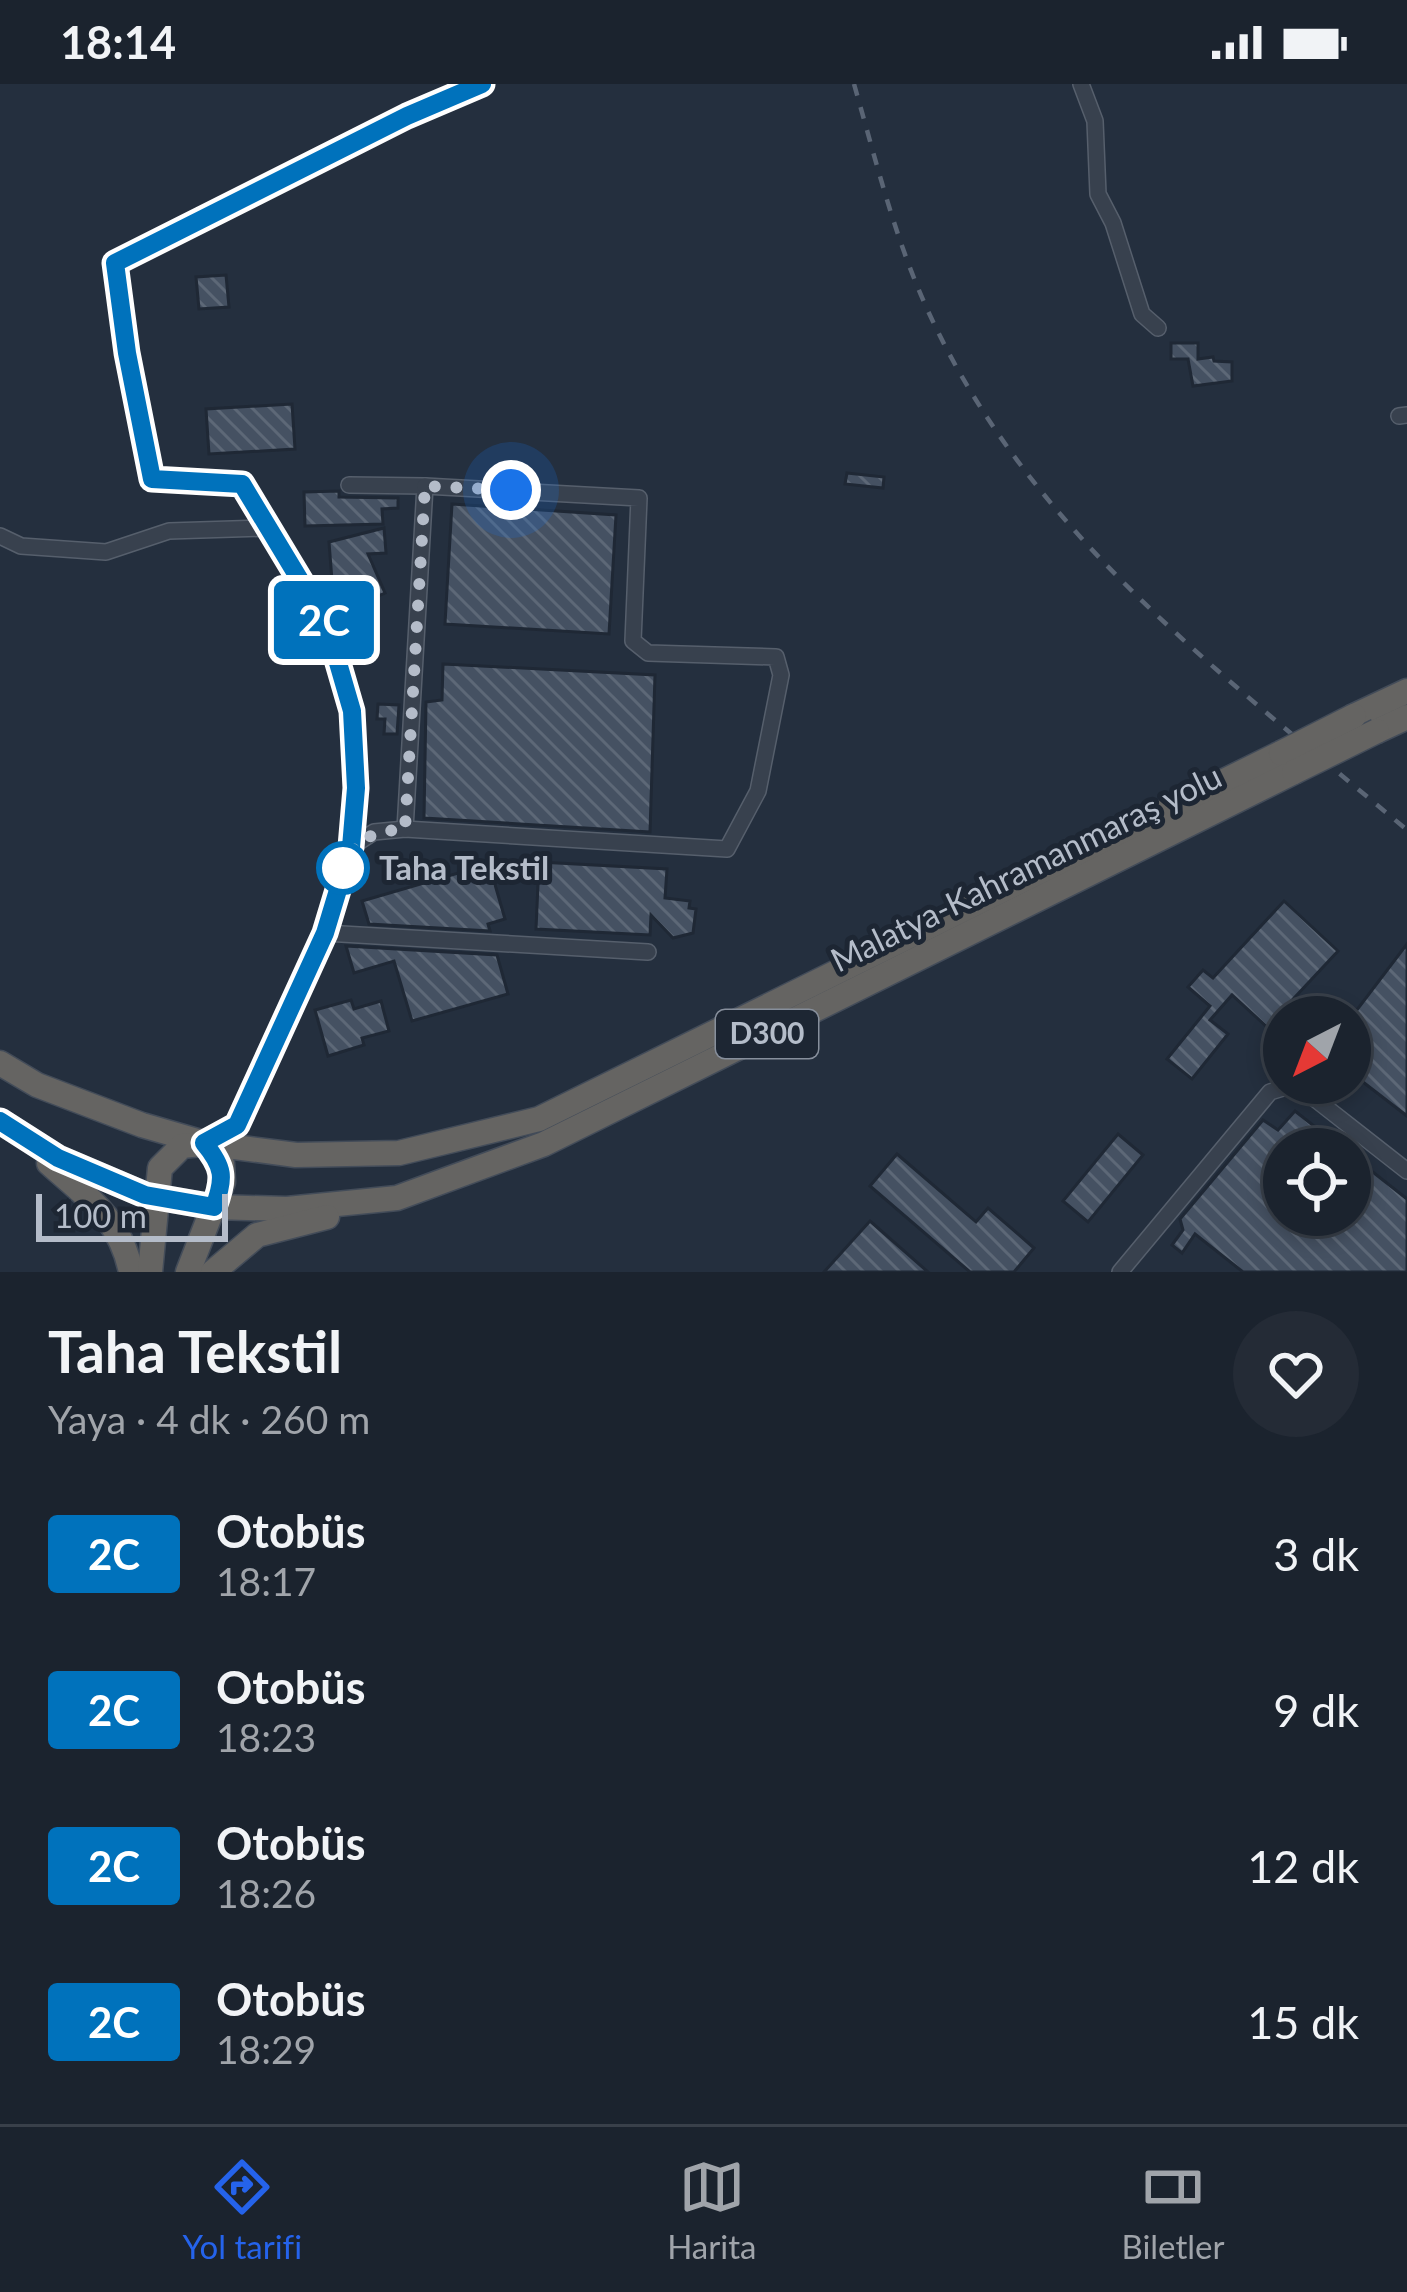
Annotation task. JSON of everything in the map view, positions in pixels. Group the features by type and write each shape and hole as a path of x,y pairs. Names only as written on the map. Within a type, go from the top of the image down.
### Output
{"highway":[{"name":"D300","path":"0,1063 38,1084 142,1125 204,1143 296,1155 399,1154 539,1119 1287,762 1354,716 1407,691"},
{"name":"Malatya-Kahramanmaraş yolu","path":"1,1121 58,1158 145,1195 214,1207 287,1209 397,1198 544,1144 1287,762 1407,717"},
{"path":"1,1121 100,1208 125,1243 131,1272"},
{"path":"150,1272 160,1168 182,1146 204,1143 221,1163 223,1182 188,1272"},
{"path":"213,1272 257,1235 397,1198"}],"street":[{"path":"204,1143 237,1125 325,933 351,847 356,788 352,711 327,625 242,484 152,479 115,263 407,116 482,84"},
{"path":"1081,84 1095,121 1098,194 1113,223 1142,314 1158,328"},
{"path":"349,485 639,498 633,641 648,652 776,657 781,675 758,790 728,849 405,829 374,832 351,847"},
{"path":"405,829 425,486"},
{"path":"0,536 21,546 106,553 170,531 268,528"},
{"path":"325,933 648,952"},
{"path":"1145,1272 1125,1266 1270,1092 1296,1084 1407,1171"}],"building":[{"path":"226,275 229,307 199,309 196,277"},
{"path":"1171,343 1198,343 1198,359 1232,362 1232,381 1193,386 1188,359 1171,359"},
{"path":"292,404 295,449 209,454 206,409"},
{"path":"847,473 884,477 883,488 845,484"},
{"path":"339,491 339,497 398,498 398,508 382,509 383,524 305,526 304,492"},
{"path":"452,504 616,515 609,634 445,624"},
{"path":"384,528 386,553 368,554 385,593 349,609 340,591 333,593 329,542"},
{"path":"443,664 655,675 650,832 424,818 426,702 442,700"},
{"path":"378,704 399,705 397,734 384,734 385,719 377,719"},
{"path":"539,862 667,869 665,898 690,901 689,908 696,909 693,933 673,938 651,915 650,935 536,929"},
{"path":"489,864 505,919 488,924 490,931 369,924 362,901"},
{"path":"1284,901 1338,951 1296,996 1263,996 1263,1023 1232,995 1210,1020 1228,1034 1192,1079 1167,1059 1210,1006 1188,987 1203,970 1213,978"},
{"path":"1407,944 1407,1116 1371,1088 1367,996"},
{"path":"346,946 497,955 508,994 412,1021 394,961 354,973"},
{"path":"351,1000 354,1009 381,1001 389,1031 362,1038 364,1045 328,1056 315,1010"},
{"path":"1295,1111 1316,1128 1280,1128"},
{"path":"1263,1120 1275,1128 1263,1128 1263,1236 1371,1236 1371,1171 1407,1199 1407,1272 1243,1272 1195,1234 1182,1253 1172,1245 1183,1230 1180,1219"},
{"path":"1118,1134 1143,1155 1088,1222 1063,1201"},
{"path":"897,1154 976,1222 988,1208 1034,1248 1014,1272 970,1272 870,1186"},
{"path":"870,1221 928,1272 824,1272"}],"railway":[{"path":"854,84 894,222 924,302 966,384 1016,458 1072,528 1134,593 1407,830"}],"bus line":[{"name":"2C","path":"0,1121 58,1158 145,1195 214,1207 223,1182 221,1163 204,1143 237,1125 325,933 351,847 356,788 352,711 327,625 242,484 152,479 115,263 407,116 482,84"}],"place":[{"name":"Taha Tekstil","path":"343,868"}],"route":[{"path":"343,868 351,847 374,832 405,829 425,486 511,490"}]}
